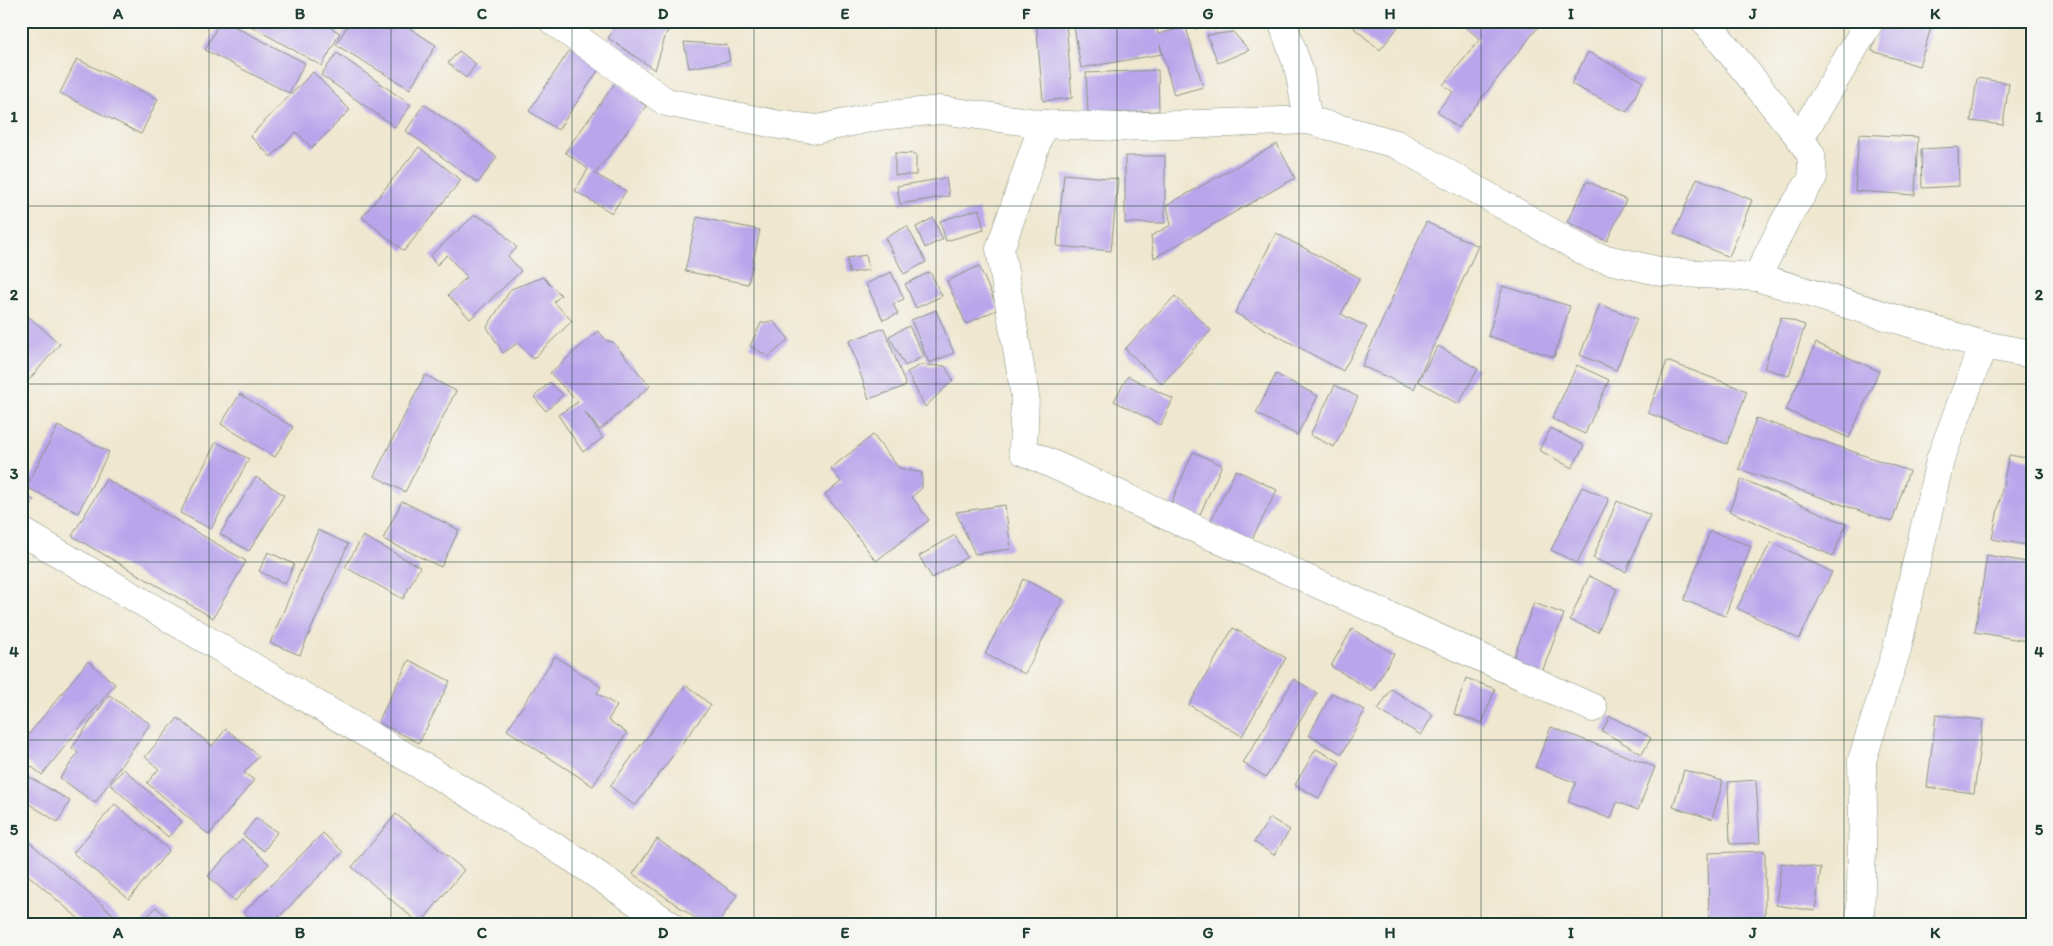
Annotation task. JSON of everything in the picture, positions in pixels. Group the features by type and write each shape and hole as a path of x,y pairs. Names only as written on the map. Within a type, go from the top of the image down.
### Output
{"street":[{"path":"553,21 666,102 780,125 818,129 880,116 941,110 1043,124 1120,127 1308,120 1396,144 1593,256 1662,272 1757,276 1983,345 2032,354"},
{"path":"1282,21 1299,70 1308,120"},
{"path":"1704,21 1800,138 1811,155 1813,177 1786,219 1757,276"},
{"path":"1800,138 1870,21"},
{"path":"1043,124 1000,249 1025,396 1023,451 1593,708"},
{"path":"1860,925 1863,809 1862,760 1897,649 1940,460 1983,345"},
{"path":"21,531 473,796 577,861 670,925"}],"building":[{"path":"220,21 224,21 305,63 289,93 205,50"},
{"path":"248,21 319,21 340,33 322,66 247,24"},
{"path":"350,21 398,21 436,45 410,89 336,45"},
{"path":"620,21 675,21 666,34 655,70 608,38"},
{"path":"1036,21 1066,21 1072,98 1043,101"},
{"path":"1073,21 1156,21 1158,34 1186,27 1203,87 1174,95 1160,45 1162,54 1081,68"},
{"path":"1187,21 1213,21 1196,29"},
{"path":"1360,21 1403,21 1380,50 1354,28"},
{"path":"1466,21 1543,21 1458,128 1437,111 1453,92 1443,85 1480,39 1463,25"},
{"path":"1881,21 1909,21 1931,28 1919,66 1872,51"},
{"path":"1968,21 1997,21 1996,26 1968,24"},
{"path":"1233,32 1249,50 1218,63 1207,35"},
{"path":"684,42 727,45 730,61 689,68"},
{"path":"573,45 602,65 558,130 529,111"},
{"path":"459,51 476,64 466,78 448,63"},
{"path":"1588,52 1643,81 1627,112 1571,84"},
{"path":"337,53 411,105 395,127 321,75"},
{"path":"77,59 158,99 141,134 60,93"},
{"path":"1158,70 1159,111 1088,114 1086,73"},
{"path":"313,72 350,110 312,148 296,132 271,157 250,136"},
{"path":"1977,78 2009,83 2003,125 1971,121"},
{"path":"616,82 646,106 595,174 626,191 612,213 575,191 588,169 565,152"},
{"path":"424,104 497,157 478,183 406,131"},
{"path":"1859,134 1918,137 1915,195 1855,191"},
{"path":"1277,144 1295,178 1154,258 1151,236 1171,225 1167,205"},
{"path":"419,147 461,180 404,251 362,217"},
{"path":"1958,147 1959,186 1922,188 1921,149"},
{"path":"895,153 916,154 916,175 895,175"},
{"path":"1125,156 1165,156 1165,223 1125,223"},
{"path":"1064,174 1118,179 1111,251 1057,246"},
{"path":"946,178 949,196 900,204 897,186"},
{"path":"1697,178 1752,200 1729,257 1674,234"},
{"path":"1587,181 1626,200 1607,241 1567,222"},
{"path":"979,209 984,230 946,241 940,221"},
{"path":"475,215 494,224 517,248 508,256 521,271 470,319 448,295 467,277 447,255 437,265 430,256"},
{"path":"697,217 760,230 748,284 685,271"},
{"path":"933,218 943,239 925,248 916,227"},
{"path":"1426,222 1478,246 1414,389 1362,366"},
{"path":"907,226 926,262 904,274 885,238"},
{"path":"1276,233 1360,278 1341,314 1367,327 1343,371 1235,313"},
{"path":"866,255 869,270 849,273 847,258"},
{"path":"979,266 998,309 966,324 947,281"},
{"path":"891,272 904,299 893,304 898,314 883,320 866,284"},
{"path":"930,272 942,296 916,308 905,284"},
{"path":"543,277 561,295 554,302 572,321 533,359 518,343 503,353 487,327 511,289"},
{"path":"1503,286 1570,306 1554,357 1488,336"},
{"path":"1175,296 1211,330 1162,384 1125,349"},
{"path":"1600,304 1637,319 1616,370 1580,355"},
{"path":"21,310 60,344 21,389"},
{"path":"936,310 954,353 929,363 911,320"},
{"path":"1781,317 1805,325 1789,376 1764,368"},
{"path":"773,321 789,339 769,357 750,346 761,323"},
{"path":"909,326 924,356 905,366 889,336"},
{"path":"884,328 906,386 869,399 849,341"},
{"path":"598,331 607,341 613,342 650,386 600,430 584,411 603,438 583,452 558,415 578,402 550,373"},
{"path":"1816,343 1879,371 1849,438 1786,410"},
{"path":"1438,346 1478,369 1458,404 1418,381"},
{"path":"1667,361 1747,391 1727,444 1648,413"},
{"path":"921,365 945,366 953,380 925,407 907,372"},
{"path":"1577,365 1609,380 1585,434 1552,419"},
{"path":"1276,374 1318,396 1297,435 1256,413"},
{"path":"425,375 456,391 405,492 374,476"},
{"path":"1128,376 1173,399 1161,425 1114,401"},
{"path":"550,382 563,395 546,411 534,397"},
{"path":"1335,385 1358,397 1334,447 1310,435"},
{"path":"240,394 293,427 275,457 221,424"},
{"path":"1756,418 1909,471 1892,522 1739,469"},
{"path":"58,426 109,452 78,513 26,487"},
{"path":"1551,428 1584,446 1572,468 1539,450"},
{"path":"873,435 899,468 922,473 922,488 912,497 929,520 876,561 825,494 841,482 831,468"},
{"path":"216,442 249,459 211,529 180,513"},
{"path":"1193,452 1222,465 1197,521 1169,508"},
{"path":"2009,455 2032,459 2032,546 1992,539"},
{"path":"1236,470 1277,490 1250,543 1210,522"},
{"path":"256,477 284,495 249,551 220,534"},
{"path":"106,479 246,561 213,618 72,536"},
{"path":"1742,479 1846,524 1833,556 1729,511"},
{"path":"1582,487 1609,499 1577,563 1551,550"},
{"path":"21,492 34,500 21,523"},
{"path":"402,501 459,530 441,567 383,539"},
{"path":"1617,501 1650,515 1626,572 1593,558"},
{"path":"1005,505 1011,549 975,554 956,512"},
{"path":"318,530 348,544 300,655 270,643"},
{"path":"1710,531 1751,546 1725,616 1684,600"},
{"path":"955,535 967,557 932,578 919,556"},
{"path":"363,536 420,567 403,599 345,567"},
{"path":"1771,542 1832,572 1799,639 1737,608"},
{"path":"268,552 294,564 285,584 259,571"},
{"path":"1987,555 2032,563 2032,642 1975,632"},
{"path":"1589,576 1617,589 1598,632 1570,620"},
{"path":"1023,579 1063,599 1025,674 985,654"},
{"path":"1534,603 1564,614 1541,675 1511,664"},
{"path":"1233,628 1286,658 1242,736 1189,705"},
{"path":"1352,629 1394,654 1372,691 1331,666"},
{"path":"555,656 601,687 597,693 617,706 608,720 627,733 593,786 507,730"},
{"path":"409,660 450,681 419,743 378,722"},
{"path":"88,661 115,684 42,775 21,758 21,744"},
{"path":"1466,678 1495,689 1482,723 1454,714"},
{"path":"1294,679 1317,693 1266,777 1243,763"},
{"path":"686,685 711,705 635,806 610,786"},
{"path":"1391,689 1433,715 1421,735 1378,710"},
{"path":"1332,693 1365,710 1342,754 1309,735"},
{"path":"109,695 150,724 95,803 60,778 78,753 72,748"},
{"path":"1936,715 1983,720 1974,793 1927,787"},
{"path":"1610,716 1651,738 1642,754 1602,731"},
{"path":"178,718 212,746 226,729 259,756 244,773 254,780 209,835 147,783 159,769 145,757"},
{"path":"1551,727 1655,767 1638,810 1617,802 1611,819 1568,802 1576,783 1535,767"},
{"path":"1316,749 1340,762 1319,798 1295,785"},
{"path":"124,769 182,822 168,837 110,784"},
{"path":"1684,770 1723,781 1712,819 1673,807"},
{"path":"21,772 70,801 58,822 21,799"},
{"path":"1756,780 1760,843 1730,844 1728,782"},
{"path":"115,804 169,850 129,899 73,853"},
{"path":"396,814 464,870 420,924 352,867"},
{"path":"256,818 277,832 264,851 243,835"},
{"path":"1270,818 1290,830 1274,855 1254,842"},
{"path":"323,833 343,852 271,925 257,925 244,912"},
{"path":"21,835 123,923 121,925 86,925 21,869"},
{"path":"242,839 269,864 235,901 208,876"},
{"path":"657,839 737,895 717,925 705,925 633,874"},
{"path":"1765,851 1765,925 1709,925 1708,853"},
{"path":"1781,863 1821,868 1815,911 1776,905"},
{"path":"156,907 176,925 140,925"}]}
